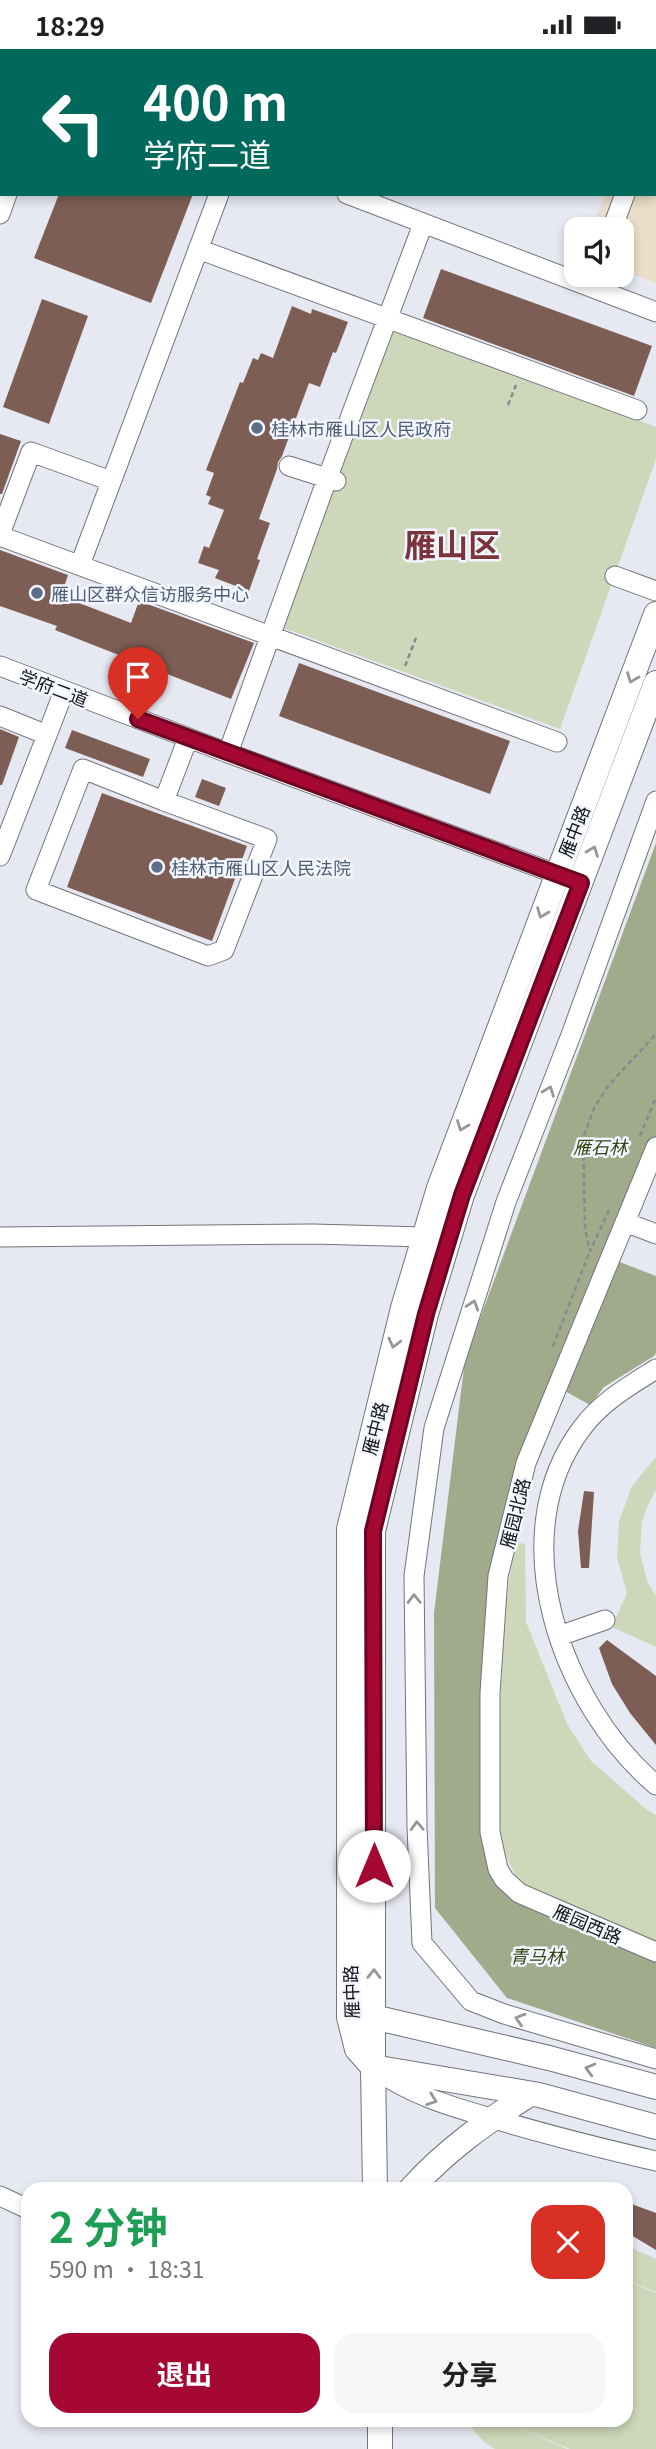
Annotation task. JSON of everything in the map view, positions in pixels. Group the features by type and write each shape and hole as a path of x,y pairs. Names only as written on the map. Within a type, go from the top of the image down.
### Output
{"main road":[{"name":"雁中路","path":"373,2067 373,1531 426,1314 436,1240 439,1188 656,614"},
{"name":"雁中路","path":"373,2067 357,2049 349,2017 349,1528 403,1308 436,1240 462,1195 656,683"},
{"path":"373,2017 549,2058 656,2087"},
{"path":"375,2182 373,2067 530,2094 656,2127"},
{"path":"418,2182 454,2147 491,2118 530,2094"},
{"path":"380,2427 380,2449"}],"street":[{"path":"0,213 6,196"},
{"path":"80,565 218,196"},
{"path":"352,196 423,224 564,272"},
{"path":"616,217 624,196"},
{"path":"228,753 331,480 423,224"},
{"path":"198,249 637,410"},
{"path":"604,287 656,312"},
{"path":"111,481 32,452 0,535 557,742"},
{"path":"289,465 331,480"},
{"path":"615,576 656,591"},
{"name":"学府二道","path":"0,666 581,883"},
{"path":"0,856 64,691"},
{"path":"0,716 47,735"},
{"path":"164,801 188,738"},
{"path":"83,769 164,801 267,839 224,950 208,956 36,890 83,769"},
{"path":"656,801 571,1035 506,1202 434,1428 414,1576 416,1827 422,1943 471,2001 504,2014 656,2059"},
{"name":"雁园北路","path":"519,1893 504,1879 492,1849 490,1693 498,1576 526,1463 625,1221 646,1146"},
{"path":"625,1221 656,1234"},
{"path":"0,1237 313,1234 436,1240"},
{"path":"656,1369 617,1393 597,1410 582,1428 556,1475 544,1523 543,1553 559,1636 583,1693 601,1724 636,1767 656,1785"},
{"path":"526,1463 556,1475"},
{"path":"559,1636 605,1620"},
{"name":"雁园西路","path":"519,1893 656,1952"},
{"path":"373,2067 408,2091 434,2102 565,2140 656,2161"},
{"path":"0,2196 21,2206"}],"path":[{"path":"399,683 416,638"},
{"path":"612,1202 590,1251 584,1229 583,1137 595,1106 608,1085 656,1036"},
{"path":"646,1146 656,1097"}],"shaded area":[{"path":"604,196 656,196 656,283 634,275 634,217 596,217"}],"green space":[{"path":"393,329 656,427 656,459 560,729 281,627"},
{"name":"雁石林","path":"656,843 656,1147 526,1463 498,1576 490,1832 504,1879 656,1952 656,2048 507,1998 435,1908 434,1613 465,1359"},
{"path":"617,1261 656,1276 656,1353 604,1387 590,1405 563,1390"},
{"path":"656,1457 656,1490 642,1521 640,1552 647,1581 656,1596 656,1647 612,1627 627,1593 617,1558 619,1521 632,1486"},
{"path":"514,1542 525,1544 526,1622 567,1724 591,1761 656,1815 656,1944 519,1883 504,1852 497,1807 503,1629"},
{"path":"633,2249 656,2259 656,2292 633,2282"},
{"path":"633,2283 656,2293 656,2449 570,2449 517,2427 633,2427"},
{"path":"471,2427 516,2427 567,2449 495,2449 483,2441"}],"building":[{"path":"58,196 192,196 151,303 34,258"},
{"path":"441,269 652,346 634,396 423,318"},
{"path":"42,299 88,316 49,424 3,407"},
{"name":"桂林市雁山区人民政府","path":"292,306 311,314 312,309 348,322 320,387 309,383 278,462 259,519 270,523 249,591 215,578 219,570 198,563 204,546 209,548 224,510 208,504 211,497 206,495 214,473 206,470 240,382 243,383 253,358 258,360 261,353 273,358"},
{"path":"0,434 21,441 2,494 0,494"},
{"path":"0,550 68,575 61,596 131,623 139,601 254,643 231,699 55,630 57,626 0,606"},
{"path":"299,663 510,741 490,794 279,716"},
{"path":"0,729 19,737 2,785 0,785"},
{"path":"72,730 150,759 143,777 65,748"},
{"path":"202,779 226,788 219,806 195,797"},
{"name":"桂林市雁山区人民法院","path":"102,793 247,846 212,941 67,887"},
{"path":"584,1491 594,1492 589,1568 581,1568 578,1531"},
{"path":"607,1640 656,1676 656,1745 630,1713 612,1684 599,1648"},
{"path":"633,2205 656,2213 656,2250 633,2236"}],"place":[{"name":"桂林市雁山区人民政府","path":"257,428"},
{"name":"雁山区群众信访服务中心","path":"37,593"},
{"name":"桂林市雁山区人民法院","path":"157,867"}],"district":[{"name":"雁山区","path":"452,543"}],"route":[{"path":"138,719 581,883 462,1195 426,1314 373,1531 374,1866"}],"park label":[{"name":"青马林","path":"537,1955"}]}
